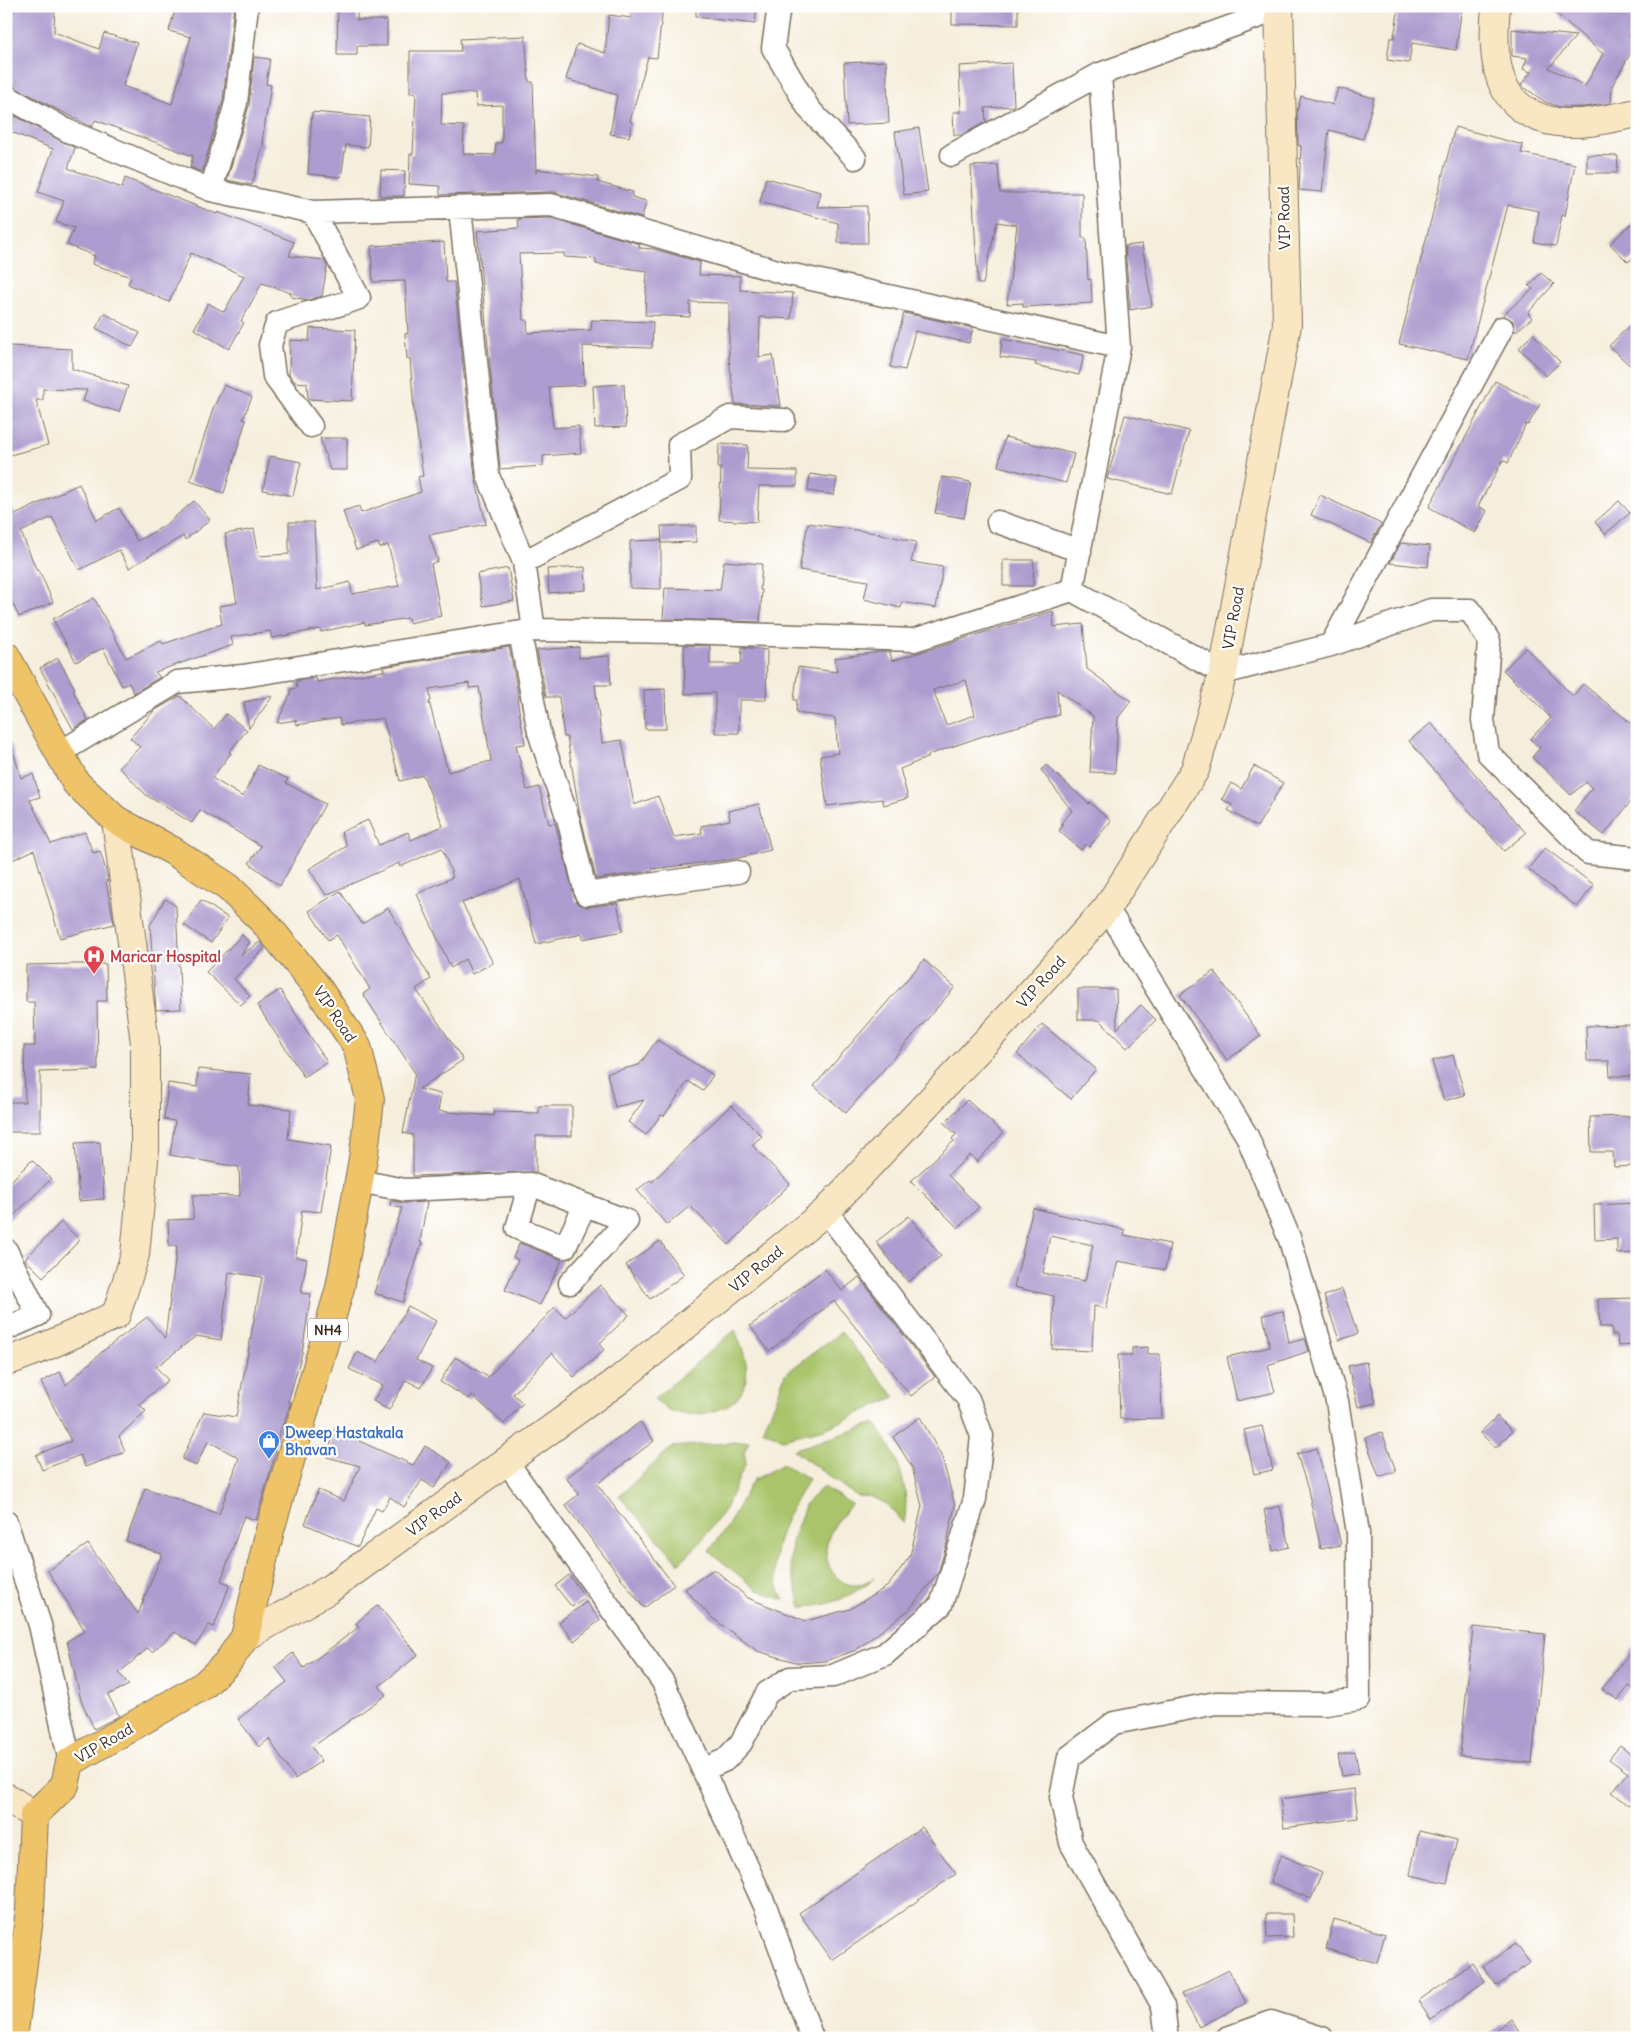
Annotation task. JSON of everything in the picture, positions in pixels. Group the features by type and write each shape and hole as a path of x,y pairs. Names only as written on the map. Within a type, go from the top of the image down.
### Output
{"highway":[{"name":"VIP Road","path":"6,656 76,783 116,820 173,851 228,887 265,923 327,1002 357,1046 370,1099 359,1181 340,1288 270,1530 244,1638 227,1663 204,1686 70,1762 65,1785 34,1815"},
{"path":"14,2038 30,1911 34,1815"}],"main road":[{"path":"1496,6 1494,49 1498,72 1504,91 1517,105 1535,115 1557,122 1583,122 1637,113"},
{"name":"VIP Road","path":"244,1638 328,1590 619,1380 826,1211 1008,1018 1107,908 1195,770 1223,674 1287,325 1279,7"},
{"path":"6,1362 116,1315 135,1255 145,1149 145,1043 116,820"},
{"path":"6,1796 34,1815"}],"street":[{"path":"211,190 236,103 247,6"},
{"path":"780,6 773,48 809,109 855,158"},
{"path":"952,155 1100,74 1279,7"},
{"path":"1072,590 1118,347 1100,74"},
{"path":"6,96 68,130 211,190 313,212 551,205 784,273 1118,347"},
{"path":"460,208 488,476 524,562 527,631 539,732 568,822 586,894 738,872"},
{"path":"311,426 274,376 270,345 277,323 301,314 340,306 359,298 313,212"},
{"path":"1331,645 1502,328"},
{"path":"524,562 680,479 679,445 730,417 784,420"},
{"path":"998,522 1080,551"},
{"path":"58,753 177,682 243,676 527,631 682,632 914,640 1072,590 1223,674 1331,645 1431,610 1470,610 1488,641 1484,720 1488,752 1588,853 1637,858"},
{"path":"1107,908 1247,1136 1290,1240 1337,1401 1358,1533 1359,1700 1326,1704 1216,1702 1114,1723 1070,1757 1061,1796 1072,1843 1163,2006 1167,2038"},
{"path":"359,1181 405,1190 530,1184 627,1221 570,1282"},
{"path":"530,1184 517,1228 564,1247 585,1205"},
{"path":"702,1770 725,1760 741,1743 767,1693 790,1678 833,1676 886,1654 941,1605 975,1499 982,1436 968,1399 826,1211"},
{"path":"6,1250 38,1314 6,1329"},
{"path":"507,1462 662,1682 766,1908 812,2038"},
{"path":"6,1522 40,1625 70,1762"},
{"path":"1227,2038 1271,2022 1322,2038"}],"green space":[{"path":"735,1330 747,1370 741,1393 734,1400 716,1411 683,1414 673,1412 654,1399"},
{"path":"841,1332 895,1397 825,1429 782,1439 762,1430 775,1403 785,1374"},
{"path":"875,1423 896,1459 904,1483 906,1510 904,1524 887,1505 872,1497 856,1496 793,1450"},
{"path":"749,1441 744,1452 746,1463 725,1509 698,1545 679,1563 619,1496 672,1447"},
{"path":"783,1464 809,1479 785,1522 776,1554 775,1569 778,1585 784,1600 757,1590 709,1551 727,1527 753,1480"},
{"path":"823,1487 852,1504 837,1522 827,1543 828,1563 831,1569 840,1580 852,1585 874,1578 849,1595 831,1603 801,1607 790,1564 792,1541 806,1503"}],"building":[{"path":"6,6 55,6 54,32 99,49 104,33 137,43 123,86 172,104 191,37 169,31 176,6 234,6 223,100 202,172 190,167 193,156 95,120 92,127 6,83"},
{"path":"338,6 357,6 357,20 387,20 387,46 357,46 357,55 337,55"},
{"path":"632,6 663,6 657,58 648,57 630,121 632,122 629,137 610,134 617,95 566,79 577,44 605,53 609,15 631,18"},
{"path":"696,6 757,6 755,24 696,17"},
{"path":"952,6 1018,6 1018,25 952,24"},
{"path":"1399,6 1462,6 1456,50 1412,43 1409,63 1387,60 1390,38 1394,38"},
{"path":"1548,6 1637,6 1637,24 1629,36 1634,39 1630,45 1634,47 1612,86 1611,103 1586,107 1560,107 1545,102 1521,85 1531,72 1523,69 1527,58 1512,56 1512,29 1576,36 1549,68 1585,86 1603,54"},
{"path":"525,36 529,82 533,82 536,173 537,169 598,177 597,182 633,192 632,197 646,201 642,218 554,192 440,195 440,186 409,184 410,154 413,154 416,93 410,93 410,51 461,51 460,39","holes":["442,93 475,93 476,106 502,105 502,143 496,143 495,155 463,154 464,126 441,125"]},
{"path":"254,57 270,59 266,84 271,85 262,142 264,142 252,185 227,180 249,106"},
{"path":"886,61 889,123 847,125 844,63"},
{"path":"1012,63 1014,106 985,108 986,122 962,135 954,135 953,112 961,112 959,66"},
{"path":"1338,88 1374,98 1363,139 1329,130 1322,192 1299,190 1301,146 1298,145 1297,112 1301,96 1333,105"},
{"path":"312,112 370,117 368,147 346,145 341,177 308,174"},
{"path":"15,116 75,148 68,168 122,188 125,178 294,242 289,256 324,260 327,266 322,296 308,300 291,297 291,293 262,283 241,321 244,323 229,349 194,329 208,303 224,312 244,276 191,253 169,302 128,284 131,277 92,264 95,256 67,245 74,228 56,222 64,201 38,192 53,149 9,131"},
{"path":"1455,127 1523,145 1521,153 1575,164 1565,216 1562,215 1556,246 1534,242 1539,211 1508,205 1468,359 1399,344"},
{"path":"919,128 928,192 904,195 895,132"},
{"path":"1587,155 1618,156 1617,173 1587,173"},
{"path":"998,165 1000,193 1082,193 1082,238 1086,238 1088,280 1091,279 1092,303 1023,307 1023,303 1007,304 1017,225 997,222 983,284 978,284 971,166"},
{"path":"381,170 405,171 404,196 380,196"},
{"path":"766,178 821,192 817,207 867,206 868,243 838,243 838,223 760,202"},
{"path":"549,218 640,244 639,248 654,249 700,262 699,275 740,276 740,290 793,293 791,319 760,317 759,357 773,355 781,406 735,404 729,359 729,303 690,302 690,317 645,315 647,271 596,264 596,259 564,257 564,253 519,254 523,320 527,320 528,333 591,330 592,320 653,322 652,348 583,346 584,385 549,387 553,428 579,426 581,453 543,456 543,466 500,469 477,231 519,228 518,219"},
{"path":"1637,218 1637,254 1628,262 1610,244"},
{"path":"444,242 446,282 454,282 475,477 486,524 429,535 438,561 431,564 441,616 409,623 408,618 365,625 365,622 321,632 320,629 272,638 270,631 231,637 233,645 155,672 160,677 134,693 129,683 122,686 103,648 76,662 53,619 94,598 126,658 161,641 163,644 222,624 219,606 237,603 225,534 254,529 259,556 289,554 289,522 314,522 317,590 350,582 352,594 399,586 388,545 380,548 378,543 356,550 343,511 359,506 361,513 421,492 418,477 423,476 414,411 410,358 407,359 405,334 408,333 405,281 373,282 371,246"},
{"path":"1142,244 1152,306 1130,310 1125,246"},
{"path":"1541,273 1554,284 1528,313 1532,318 1515,332 1513,321 1503,315 1533,289 1529,286"},
{"path":"104,313 140,333 132,347 96,328"},
{"path":"904,313 973,328 969,343 915,331 905,370 890,367"},
{"path":"1637,318 1637,372 1609,346"},
{"path":"310,328 355,330 352,401 308,399 307,383 295,382 289,374 290,340 309,341"},
{"path":"1533,334 1560,362 1546,376 1519,348"},
{"path":"1002,339 1084,355 1079,375 1035,365 1036,362 1000,357"},
{"path":"9,346 72,349 72,369 128,386 119,412 83,401 87,390 43,389 43,400 36,400 48,445 6,456"},
{"path":"1495,381 1540,404 1528,425 1526,424 1508,463 1503,460 1478,506 1487,511 1475,533 1429,507"},
{"path":"624,384 626,427 595,428 593,386"},
{"path":"224,385 252,397 243,419 246,420 224,493 190,481 213,409"},
{"path":"1125,415 1189,431 1172,494 1107,479"},
{"path":"1005,437 1074,454 1066,483 998,466"},
{"path":"320,438 347,438 347,470 330,470"},
{"path":"719,444 748,445 747,470 797,471 797,486 759,486 757,522 719,520 721,468 718,468"},
{"path":"270,456 301,462 293,496 263,490"},
{"path":"810,474 837,478 834,495 808,491"},
{"path":"942,477 971,482 964,518 935,513"},
{"path":"79,484 97,520 119,508 137,541 164,526 194,501 210,520 185,540 183,536 129,568 119,550 79,570 52,517 21,532 37,571 39,570 53,602 19,617 6,590 6,496 15,515"},
{"path":"1320,495 1381,524 1371,543 1311,515"},
{"path":"1619,501 1630,513 1605,534 1595,522"},
{"path":"808,523 876,533 916,542 911,562 943,567 936,608 902,602 901,608 864,599 868,581 799,570"},
{"path":"661,526 696,526 696,542 662,543"},
{"path":"661,540 661,589 630,588 630,541"},
{"path":"1401,543 1430,546 1428,567 1390,563"},
{"path":"1003,560 1034,560 1033,586 1003,586"},
{"path":"724,561 762,564 760,622 663,619 665,588 720,590"},
{"path":"585,567 586,590 549,593 547,569"},
{"path":"508,568 514,601 483,606 477,574"},
{"path":"1053,611 1054,627 1083,624 1087,669 1131,701 1118,718 1115,773 1090,772 1093,716 1057,690 1059,715 983,736 928,755 929,757 900,769 908,798 884,805 882,799 827,806 820,756 838,753 835,718 796,713 797,700 794,700 798,667 837,672 835,658 880,652 890,652 892,661","holes":["966,680 975,715 946,725 933,690"]},
{"path":"684,645 710,646 710,664 741,664 742,647 767,650 766,700 739,700 739,733 715,733 715,693 685,694"},
{"path":"509,647 525,744 516,745 527,790 539,787 549,824 555,823 576,902 587,907 617,903 623,931 583,939 582,934 536,944 520,879 462,903 493,963 472,974 465,959 451,968 417,894 453,877 442,848 400,867 399,863 326,895 309,869 347,846 341,832 368,820 379,845 408,832 411,840 443,826 423,775 400,781 383,718 341,725 339,718 297,725 296,720 277,723 291,693 291,689 297,688 296,681 316,678 317,682 384,671 383,667","holes":["469,683 469,688 479,687 491,761 448,772 429,702 431,701 429,689"]},
{"path":"579,647 579,658 609,656 611,685 595,685 602,743 622,740 634,805 658,796 674,837 702,833 701,826 730,820 728,811 759,804 771,850 734,859 652,869 652,871 596,879 579,810 567,737 564,737 559,697 546,697 537,650"},
{"path":"1526,648 1573,696 1583,684 1637,728 1637,794 1604,835 1574,811 1592,788 1586,782 1571,795 1532,757 1540,748 1530,739 1551,718 1503,670"},
{"path":"58,658 75,689 73,690 88,720 73,729 40,668"},
{"path":"665,689 666,729 645,729 644,690"},
{"path":"180,696 214,729 226,714 247,730 229,752 231,753 212,778 243,797 258,765 288,779 286,783 325,804 280,886 249,863 261,846 200,810 192,823 146,795 119,767 140,747 130,738 154,711"},
{"path":"273,696 249,728 244,702"},
{"path":"1431,723 1526,833 1504,851 1409,741"},
{"path":"6,744 11,744 21,778 33,774 40,797 30,800 51,844 85,832 93,853 100,851 107,874 108,882 106,880 114,924 60,938 34,850 6,863"},
{"path":"1046,765 1111,821 1089,847 1086,844 1081,850 1059,831 1063,825 1061,823 1072,811 1041,770"},
{"path":"1254,766 1283,783 1257,827 1228,810 1232,805 1222,799 1231,783 1241,789"},
{"path":"1545,848 1594,885 1577,907 1528,869"},
{"path":"340,891 362,924 388,908 431,979 416,989 463,1060 419,1089 441,1094 438,1111 494,1116 494,1112 539,1113 539,1106 572,1106 572,1136 536,1136 536,1172 413,1176 413,1135 403,1133 415,1073 363,994 370,989 337,935 328,940 309,911"},
{"path":"165,899 176,906 181,1009 156,1010 150,925"},
{"path":"201,900 228,918 211,943 184,925"},
{"path":"242,935 250,942 241,955 260,942 265,948 234,979 250,996 241,1005 206,972"},
{"path":"924,960 955,987 846,1113 814,1086"},
{"path":"106,964 107,1001 97,1001 98,1070 40,1072 40,1132 6,1132 6,1102 25,1102 24,1046 35,1046 34,1002 26,1002 26,965"},
{"path":"1214,971 1261,1036 1227,1060 1180,995"},
{"path":"1078,989 1116,989 1117,1029 1141,1005 1156,1020 1127,1048 1099,1020 1078,1020"},
{"path":"280,990 327,1062 304,1077 257,1005"},
{"path":"1042,1024 1096,1069 1071,1099 1017,1054"},
{"path":"1630,1025 1632,1076 1610,1076 1609,1061 1587,1061 1586,1026"},
{"path":"657,1040 713,1075 703,1091 688,1081 664,1116 661,1115 646,1135 628,1122 644,1100 615,1107 607,1073 639,1065"},
{"path":"1453,1055 1465,1095 1444,1101 1432,1061"},
{"path":"198,1069 251,1074 248,1105 291,1109 288,1139 331,1146 321,1212 302,1210 296,1257 307,1259 301,1293 311,1294 302,1353 288,1402 291,1403 273,1450 276,1451 256,1520 244,1516 221,1581 230,1584 214,1627 209,1625 196,1645 175,1632 152,1652 148,1648 119,1673 129,1685 108,1695 119,1716 94,1729 81,1700 67,1641 85,1631 48,1571 88,1544 138,1614 162,1554 126,1541 145,1488 219,1514 239,1458 208,1441 196,1466 182,1459 204,1412 236,1417 262,1277 229,1272 221,1340 196,1336 156,1367 168,1380 139,1404 146,1411 119,1436 125,1452 85,1467 80,1455 42,1470 36,1455 71,1441 41,1382 60,1372 66,1385 103,1351 147,1317 165,1338 177,1246 169,1246 168,1220 193,1219 193,1195 240,1196 239,1167 170,1155 175,1121 164,1119 168,1083 197,1087"},
{"path":"967,1100 1003,1133 977,1162 970,1155 948,1175 979,1207 958,1228 911,1181 954,1141 952,1139 956,1134 944,1123"},
{"path":"731,1105 762,1136 752,1145 790,1184 729,1245 690,1206 667,1225 637,1190 650,1180 652,1182"},
{"path":"1634,1116 1635,1166 1614,1167 1613,1152 1591,1152 1590,1117"},
{"path":"100,1142 104,1199 79,1201 75,1143"},
{"path":"32,1160 51,1179 6,1223 6,1186"},
{"path":"391,1201 405,1203 427,1202 420,1242 422,1243 403,1302 374,1293 402,1208 390,1206"},
{"path":"1637,1203 1637,1253 1617,1254 1617,1239 1595,1240 1594,1205"},
{"path":"1033,1208 1125,1230 1124,1235 1170,1244 1165,1270 1118,1261 1106,1309 1094,1306 1092,1351 1052,1349 1054,1296 1014,1287","holes":["1050,1236 1093,1245 1085,1281 1043,1273"]},
{"path":"909,1216 941,1256 908,1282 876,1242"},
{"path":"61,1222 80,1240 43,1277 25,1259"},
{"path":"660,1241 684,1275 650,1299 626,1265"},
{"path":"520,1243 562,1260 540,1305 505,1290 518,1260 513,1257"},
{"path":"825,1269 842,1291 859,1277 935,1377 911,1396 834,1301 769,1351 750,1326"},
{"path":"600,1285 629,1315 599,1344 604,1350 574,1377 552,1353 513,1394 523,1403 504,1424 472,1395 469,1399 440,1382 455,1357 488,1377 555,1307 565,1318"},
{"path":"1342,1289 1358,1334 1339,1340 1324,1296"},
{"path":"1637,1298 1634,1345 1618,1346 1617,1335 1612,1335 1612,1327 1600,1327 1598,1299"},
{"path":"408,1306 436,1321 416,1360 432,1368 421,1388 406,1380 389,1410 373,1401 383,1385 349,1369 357,1352 378,1362"},
{"path":"1283,1311 1289,1343 1305,1339 1309,1351 1268,1365 1275,1392 1237,1401 1227,1357 1270,1347 1263,1315"},
{"path":"1148,1347 1148,1354 1160,1354 1162,1418 1120,1419 1118,1355 1132,1355 1132,1348"},
{"path":"1366,1362 1376,1403 1358,1407 1348,1366"},
{"path":"1497,1416 1512,1431 1496,1448 1480,1433"},
{"path":"920,1417 942,1457 955,1506 947,1543 938,1573 910,1609 856,1650 826,1661 799,1663 757,1651 711,1617 685,1589 714,1569 748,1598 806,1621 850,1609 888,1586 910,1556 922,1506 912,1467 893,1437"},
{"path":"640,1422 654,1441 597,1484 674,1585 644,1608 565,1505 579,1494 566,1478"},
{"path":"1262,1426 1273,1470 1254,1474 1244,1430"},
{"path":"335,1428 360,1435 359,1441 413,1465 425,1446 451,1462 434,1488 422,1480 404,1507 390,1497 382,1511 376,1508 358,1547 305,1524 318,1490 344,1501 360,1466 327,1457"},
{"path":"1382,1432 1396,1471 1379,1477 1365,1438"},
{"path":"1317,1448 1341,1545 1321,1549 1308,1490 1297,1454"},
{"path":"1280,1506 1289,1547 1273,1551 1264,1510"},
{"path":"569,1575 585,1597 572,1607 555,1586"},
{"path":"586,1602 600,1620 574,1641 559,1622"},
{"path":"378,1605 418,1655 379,1686 386,1695 312,1747 321,1761 295,1779 269,1739 259,1747 238,1719 287,1682 275,1667 293,1653 304,1668 359,1627 356,1623"},
{"path":"1473,1627 1545,1634 1532,1763 1460,1756"},
{"path":"1637,1643 1637,1691 1629,1686 1618,1700 1602,1689"},
{"path":"1620,1746 1637,1759 1637,1812 1612,1792 1628,1773 1609,1759"},
{"path":"1355,1752 1359,1773 1342,1776 1338,1755"},
{"path":"1354,1789 1358,1818 1284,1828 1280,1799"},
{"path":"922,1827 956,1874 832,1960 799,1913"},
{"path":"1419,1831 1457,1840 1447,1883 1410,1875"},
{"path":"1281,1855 1322,1873 1311,1899 1270,1882"},
{"path":"1266,1914 1292,1914 1293,1937 1267,1938"},
{"path":"1334,1919 1385,1934 1377,1963 1326,1949"},
{"path":"1516,1944 1530,1963 1497,1986 1483,1966"},
{"path":"1472,1963 1485,1981 1431,2020 1418,2001"},
{"path":"1229,1970 1246,2003 1199,2027 1181,1994"},
{"path":"1511,2019 1524,2038 1484,2038"}],"place":[{"name":"Maricar Hospital","path":"94,975"},
{"name":"Dweep Hastakala Bhavan","path":"269,1460"}]}
